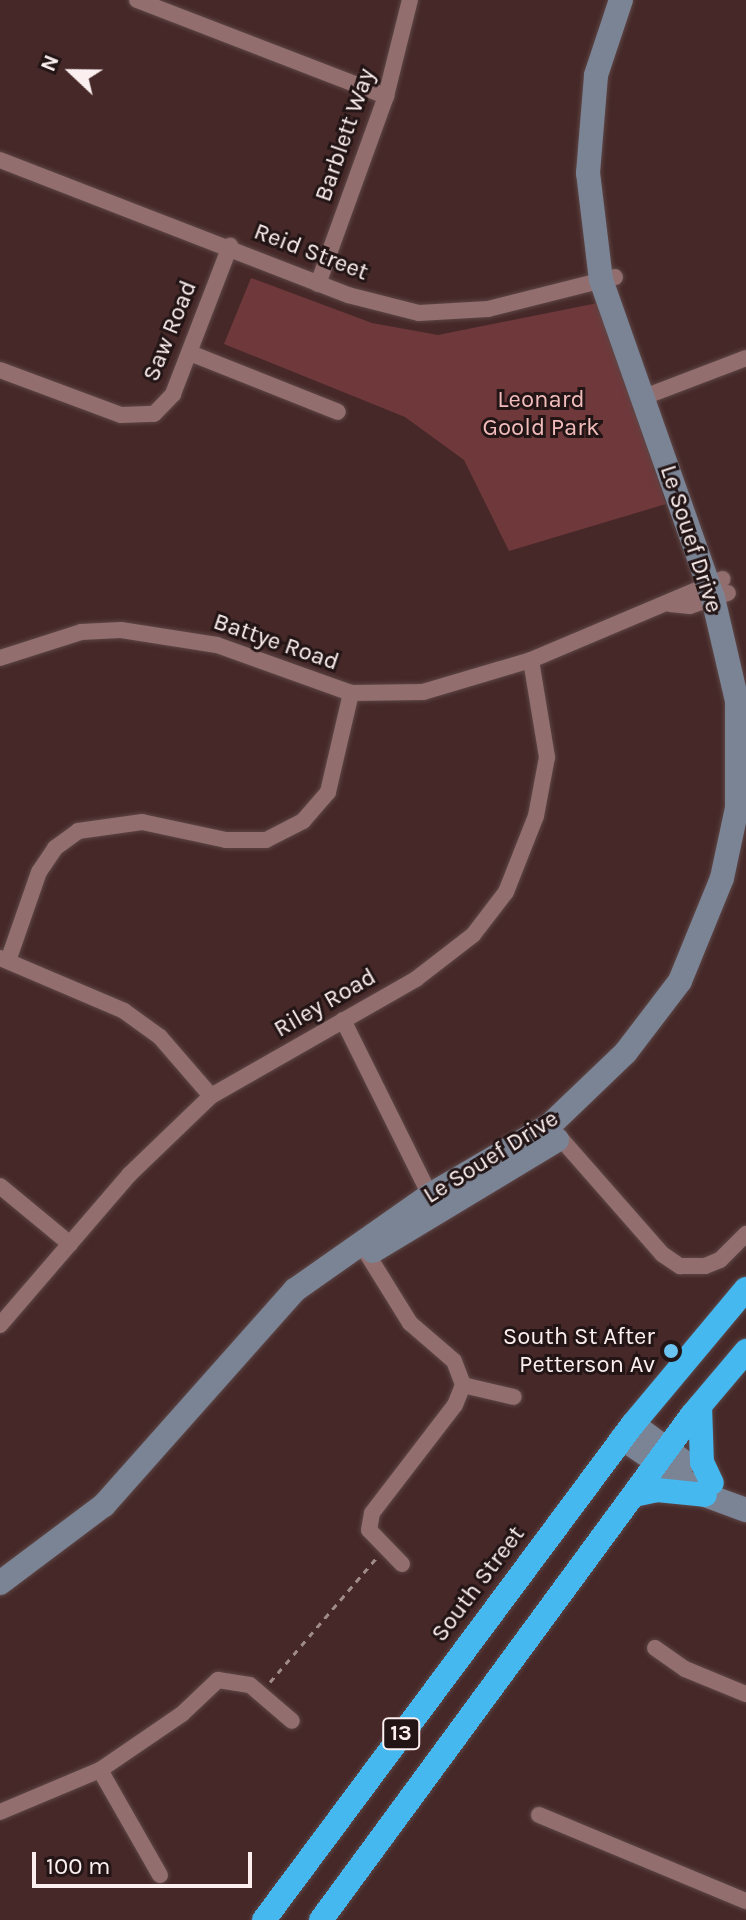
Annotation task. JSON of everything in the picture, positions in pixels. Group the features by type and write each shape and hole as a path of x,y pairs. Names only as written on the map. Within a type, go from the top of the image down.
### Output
{"highway":[{"name":"South Street","path":"264,1920 628,1431 746,1289"},
{"name":"13","path":"321,1920 662,1456 746,1351"},
{"path":"634,1495 657,1490 708,1489 702,1462 700,1406"}],"street":[{"path":"137,0 386,96"},
{"name":"Barblett Way","path":"318,284 386,96 410,0"},
{"name":"Le Souef Drive","path":"621,0 596,75 589,159 608,278 718,589 746,684"},
{"name":"Le Souef Drive","path":"608,278 599,173 608,79 639,0"},
{"name":"Reid Street","path":"0,160 230,246 318,284 419,313 488,309 608,278"},
{"name":"Saw Road","path":"0,370 121,415 154,414 173,394 230,246"},
{"path":"190,353 338,412"},
{"path":"651,395 746,358"},
{"name":"Le Souef Drive","path":"555,1132 626,1052 680,981 722,878 741,809 737,701 718,589"},
{"name":"Battye Road","path":"0,658 81,632 166,633 217,645 351,693 423,692 531,660 670,604 690,606 718,589"},
{"name":"Riley Road","path":"0,1325 130,1174 211,1096 416,979 473,935 506,892 536,816 547,757 531,660"},
{"path":"211,1096 160,1037 124,1011 4,959 39,872 55,848 78,831 142,822 226,840 266,840 303,821 328,792 351,693"},
{"name":"Le Souef Drive","path":"0,1583 104,1505 295,1290 555,1132 638,1062 688,989 746,838"},
{"path":"343,1020 434,1203"},
{"path":"555,1132 662,1254 680,1266 705,1266 720,1260 746,1234"},
{"path":"0,1186 70,1244"},
{"path":"363,1247 410,1323 454,1361 463,1385 455,1405 372,1513 369,1530 383,1549 402,1564"},
{"name":"Le Souef Drive","path":"0,1594 110,1513 222,1383 304,1300 363,1247"},
{"path":"463,1385 514,1397"},
{"path":"628,1431 738,1507"},
{"path":"655,1648 685,1669 746,1694"},
{"path":"0,1812 100,1770 182,1714 218,1680 233,1679 260,1694 292,1721"},
{"path":"100,1770 160,1875"},
{"path":"539,1815 746,1901"}],"path":[{"path":"260,1694 383,1549"}],"green space":[{"name":"Leonard Goold Park","path":"251,278 372,323 438,335 598,303 666,504 509,551 464,460 405,417 224,344"}],"place":[{"name":"South St After Petterson Av","path":"671,1351"}]}
